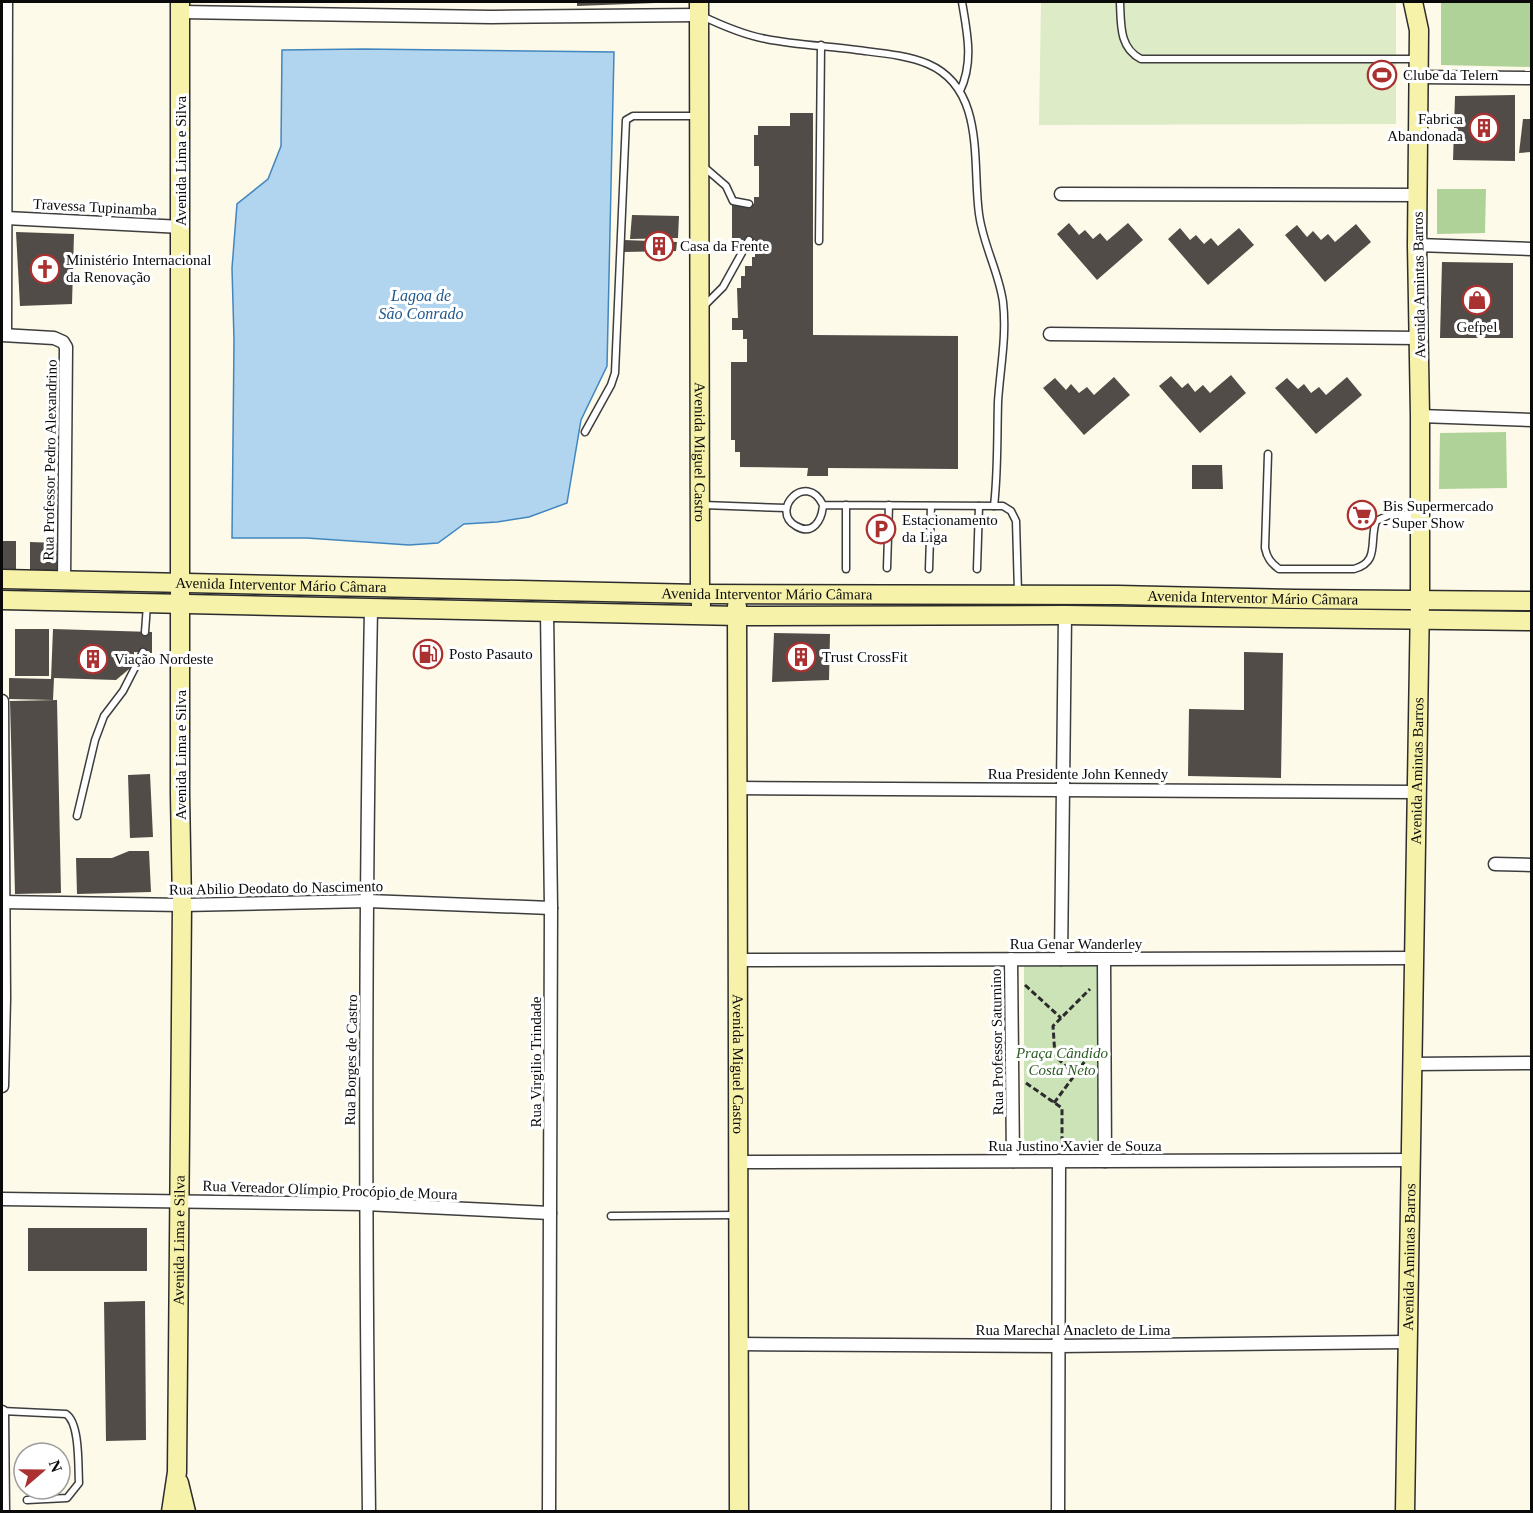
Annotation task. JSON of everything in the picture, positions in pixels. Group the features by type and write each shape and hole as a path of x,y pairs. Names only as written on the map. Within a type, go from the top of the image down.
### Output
{"main road":[{"name":"Avenida Amintas Barros","path":"1413,2 1419,30"},
{"name":"Avenida Amintas Barros","path":"1405,1512 1420,600 1417,245 1419,30 1424,2"},
{"name":"Avenida Lima e Silva","path":"171,1512 177,1472 182,905 181,7"},
{"name":"Avenida Miguel Castro","path":"699,8 700,594"},
{"name":"Avenida Interventor Mário Câmara","path":"2,579 700,594 1532,601"},
{"path":"700,594 702,606 710,615"},
{"path":"719,594 736,604 738,616"},
{"name":"Avenida Interventor Mário Câmara","path":"2,600 738,616 1065,615 1532,621"},
{"name":"Avenida Miguel Castro","path":"738,616 739,1512"},
{"name":"Avenida Lima e Silva","path":"177,1472 186,1512"}],"street":[{"path":"3,334 6,218 6,2"},
{"path":"433,15 434,2"},
{"path":"181,7 329,8 491,17 699,8"},
{"path":"1419,68 1532,78"},
{"path":"1061,194 1418,195"},
{"name":"Travessa Tupinamba","path":"6,218 182,226"},
{"path":"1417,245 1532,249"},
{"name":"Rua Professor Pedro Alexandrino","path":"3,334 54,338 63,342 66,351 64,580"},
{"path":"1050,334 1419,338"},
{"path":"1420,416 1532,420"},
{"name":"Rua Borges de Castro","path":"369,1512 365,1204 367,796 371,609"},
{"name":"Rua Virgilio Trindade","path":"547,612 550,908 549,1512"},
{"path":"1061,959 1065,615"},
{"path":"2,701 2,1086"},
{"name":"Rua Presidente John Kennedy","path":"738,788 1417,792"},
{"path":"1495,864 1532,865"},
{"name":"Rua Abilio Deodato do Nascimento","path":"2,902 182,905 368,902 550,908"},
{"name":"Rua Genar Wanderley","path":"738,960 1414,958"},
{"name":"Rua Professor Saturnino","path":"1011,959 1013,1161"},
{"path":"1104,959 1105,1161"},
{"path":"1412,1064 1532,1063"},
{"path":"1058,1512 1061,1155"},
{"name":"Rua Justino Xavier de Souza","path":"739,1162 1013,1161 1061,1155 1105,1161 1412,1160"},
{"name":"Rua Vereador Olímpio Procópio de Moura","path":"2,1199 365,1204 550,1213"},
{"name":"Rua Marechal Anacleto de Lima","path":"739,1344 1058,1346 1406,1342"},
{"path":"2,1412 3,1512"}],"lane":[{"path":"960,91 967,78 969,62 962,2"},
{"path":"1120,2 1122,34 1126,45 1133,55 1142,59 1419,68"},
{"path":"699,8 729,29 766,39 883,53 928,64 946,75 960,91 970,114 974,137 979,214 985,246 1002,300 1005,325 998,402 994,506"},
{"path":"819,241 821,45"},
{"path":"585,432 611,385 615,373 626,120 633,116 699,116"},
{"path":"699,163 726,186 732,201 748,204"},
{"path":"699,310 723,287 749,240"},
{"path":"1268,454 1265,548 1267,557 1279,569 1354,569 1362,567 1369,562 1372,555 1373,529 1376,521 1389,515 1420,515"},
{"path":"809,492 817,496 822,505 822,517 816,525 806,529 797,527 790,522 786,508 793,495 809,492"},
{"path":"700,505 786,508"},
{"path":"822,505 1002,506 1011,511 1016,521 1018,595"},
{"path":"846,505 846,569"},
{"path":"887,568 889,506"},
{"path":"929,569 931,506"},
{"path":"977,569 979,506"},
{"path":"145,632 147,604"},
{"path":"78,816 94,740 104,716 123,691 143,652"},
{"path":"611,1216 739,1215"},
{"path":"2,1412 66,1414 72,1418 75,1429 79,1483 72,1493"}],"path":[{"path":"1024,984 1061,1018"},
{"path":"1075,1075 1055,1056 1053,1026 1091,988"},
{"path":"1054,1103 1093,1051"},
{"path":"1024,1082 1062,1108 1061,1155"}],"green space":[{"path":"1041,2 1396,2 1396,124 1039,125"},
{"path":"1441,2 1531,2 1531,67 1441,65"},
{"path":"1437,189 1486,189 1485,233 1437,234"},
{"path":"1506,432 1507,488 1439,489 1440,433"},
{"name":"Praça Cândido Costa Neto","path":"1024,963 1098,963 1099,1148 1024,1150"}],"water":[{"name":"Lagoa de São Conrado","path":"282,50 614,52 607,366 581,420 567,503 529,517 464,524 438,543 409,545 307,538 232,538 234,340 232,268 237,204 268,179 281,146"}],"building":[{"path":"577,2 655,2 655,3 577,6"},
{"name":"Fabrica Abandonada","path":"1515,95 1515,161 1453,160 1455,96"},
{"path":"790,113 813,113 813,335 958,336 958,469 828,468 828,476 807,476 808,468 740,467 740,452 735,452 735,440 731,440 731,362 747,362 747,339 743,339 743,330 732,330 732,318 738,318 737,288 741,288 741,276 745,276 745,266 752,266 752,257 755,257 755,240 732,240 732,204 754,204 754,197 759,197 759,166 754,166 754,135 758,135 758,126 790,126"},
{"path":"1523,119 1532,119 1531,152 1519,153"},
{"path":"632,215 679,216 678,238 630,239"},
{"path":"1069,223 1079,235 1085,230 1093,239 1100,233 1107,241 1128,223 1143,240 1097,280 1057,234"},
{"path":"1356,224 1371,242 1325,282 1285,235 1297,225 1307,237 1313,231 1321,240 1328,234 1335,242"},
{"path":"1180,228 1190,240 1196,235 1204,244 1211,238 1218,246 1239,228 1254,245 1208,285 1168,239"},
{"name":"Ministério Internacional da Renovação","path":"16,232 74,234 72,304 20,306"},
{"name":"Casa da Frente","path":"624,240 677,242 676,251 623,252"},
{"name":"Gefpel","path":"1442,262 1513,263 1513,338 1440,338"},
{"path":"1231,375 1246,393 1200,433 1159,386 1171,376 1182,388 1188,383 1195,392 1203,385 1210,393"},
{"path":"1114,377 1130,395 1084,435 1043,388 1055,378 1066,390 1071,384 1079,393 1087,387 1094,395"},
{"path":"1347,377 1362,395 1316,434 1275,388 1287,378 1298,389 1304,384 1311,393 1319,387 1326,395"},
{"path":"1192,465 1222,465 1223,489 1192,489"},
{"path":"2,541 16,541 16,573 2,573"},
{"path":"30,542 58,543 58,576 30,575"},
{"path":"15,629 49,629 49,676 15,676"},
{"name":"Viação Nordeste","path":"53,629 152,632 152,653 134,652 134,665 116,680 54,678 53,700 9,699 9,678 51,679"},
{"name":"Trust CrossFit","path":"774,633 830,634 829,680 772,682"},
{"path":"1244,652 1283,653 1281,778 1188,776 1189,709 1244,710"},
{"path":"57,700 61,893 15,894 10,701"},
{"path":"150,774 153,837 130,838 128,775"},
{"path":"129,851 149,851 151,892 77,894 76,858 112,858"},
{"path":"28,1228 147,1228 147,1271 28,1271"},
{"path":"145,1301 146,1440 106,1441 104,1302"}],"place":[{"name":"Clube da Telern","path":"1382,75"},
{"name":"Fabrica Abandonada","path":"1484,128"},
{"name":"Casa da Frente","path":"659,246"},
{"name":"Ministério Internacional da Renovação","path":"45,269"},
{"name":"Gefpel","path":"1477,300"},
{"name":"Bis Supermercado - Super Show","path":"1362,515"},
{"name":"Estacionamento da Liga","path":"881,529"},
{"name":"Posto Pasauto","path":"428,654"},
{"name":"Trust CrossFit","path":"801,657"},
{"name":"Viação Nordeste","path":"93,659"}]}
